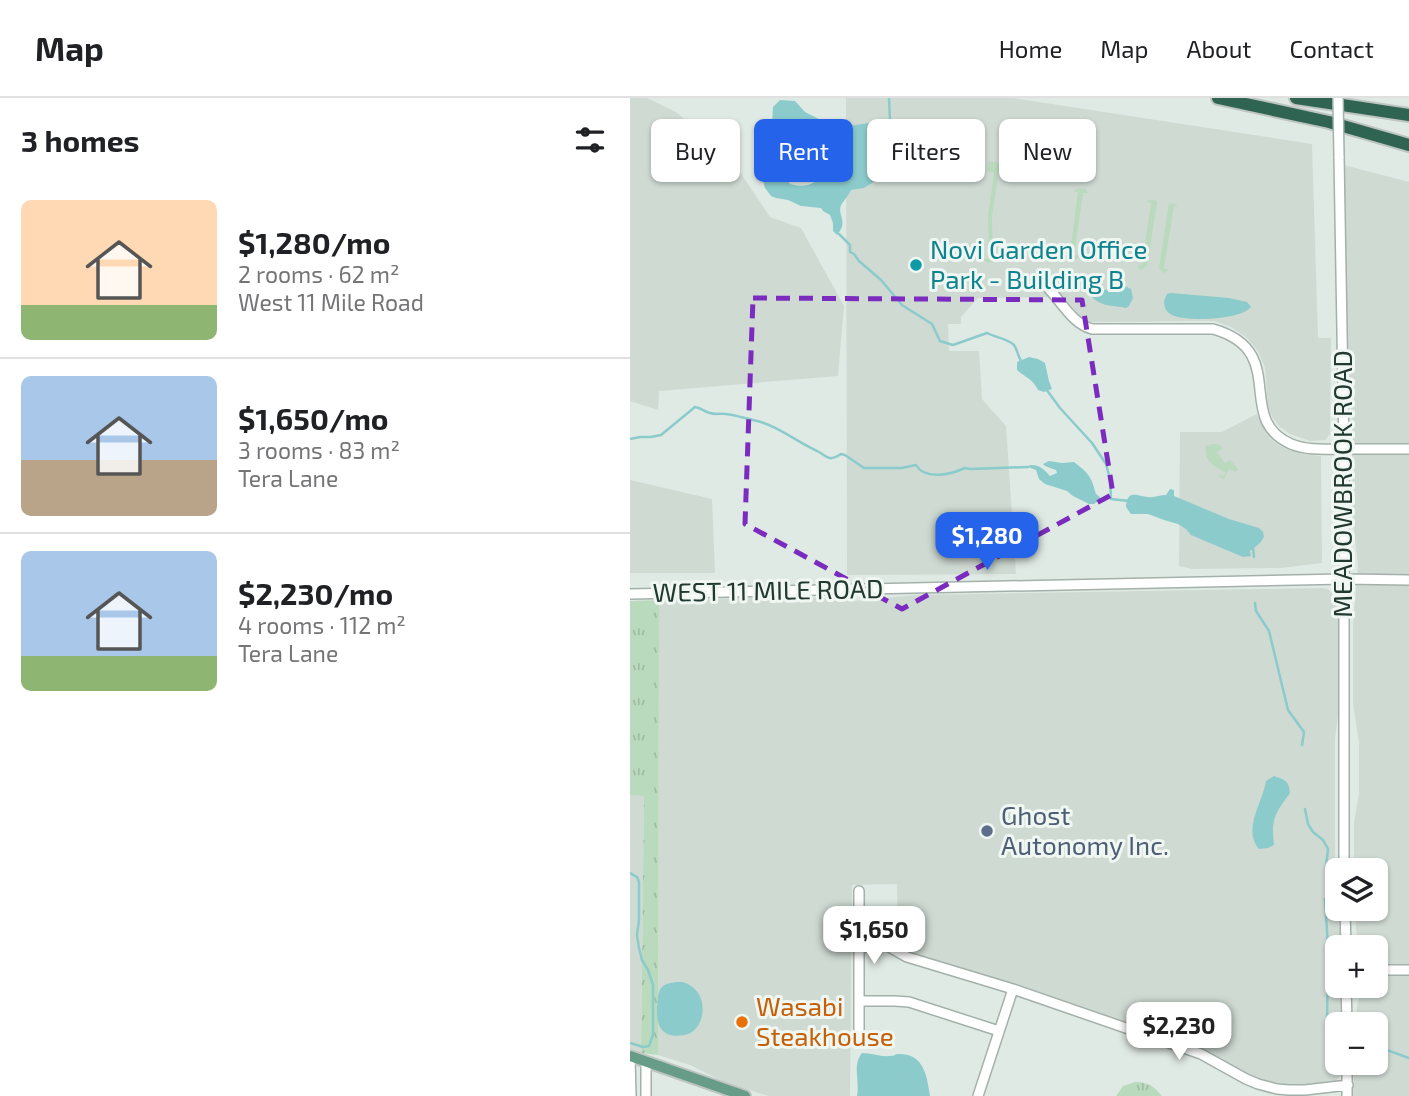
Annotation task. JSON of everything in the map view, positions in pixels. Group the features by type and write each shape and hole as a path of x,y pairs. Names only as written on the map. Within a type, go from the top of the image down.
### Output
{"highway":[{"path":"1218,98 1329,122 1409,145"},
{"path":"1296,98 1409,115"}],"main road":[{"path":"630,1056 745,1096"}],"street":[{"name":"MEADOWBROOK ROAD","path":"1338,98 1344,449 1344,858"},
{"path":"1045,286 1077,321 1092,329 1213,329 1232,335 1246,346 1254,358 1263,413 1272,429 1291,443 1303,447 1409,449"},
{"name":"WEST 11 MILE ROAD","path":"630,594 1345,579 1409,580"},
{"path":"859,891 859,1040"},
{"path":"860,949 870,945 886,945 907,957 1013,989 1201,1054 1258,1084 1295,1090 1348,1085"},
{"path":"1388,970 1409,970"},
{"path":"978,1096 1013,989"},
{"path":"859,1001 909,1002 999,1031"},
{"path":"630,1056 631,1096"},
{"path":"646,1062 646,1096"},
{"path":"1348,1075 1348,1096"},
{"path":"1254,1096 1258,1084"}],"highlighted area":[{"path":"753,298 1082,300 1113,494 902,609 745,524"}],"shaded area":[{"path":"630,98 647,98 684,119 651,119 651,182 740,182 740,173 770,217 801,228 844,306 838,376 659,391 658,410 630,401"},
{"path":"846,98 1013,98 1312,144 1318,338 1331,338 1330,434 1325,440 1310,441 1290,434 1280,427 1268,406 1265,368 1258,351 1246,337 1231,327 1214,321 1090,322 1084,320 1064,297 978,298 961,317 961,324 948,324 949,351 979,351 982,399 1006,426 1016,574 847,575 846,182 853,182 853,119 846,119"},
{"path":"1344,165 1409,182 1409,1096 1353,1096 1354,1075 1388,1075 1388,1012 1356,1012 1359,998 1388,998 1388,935 1357,935 1355,921 1388,921 1388,858 1354,858 1354,822 1359,794 1359,743 1353,703 1353,625 1358,565 1352,513 1352,422 1348,382"},
{"path":"1257,414 1266,434 1274,442 1302,454 1321,456 1322,563 1281,568 1192,569 1179,566 1180,432 1222,432"},
{"path":"630,480 712,499 715,573 630,573"},
{"path":"1322,588 1328,589 1336,597 1340,623 1340,701 1335,739 1335,858 1325,858 1325,921 1338,921 1340,931 1340,935 1325,935 1325,998 1340,998 1341,1012 1325,1012 1325,1075 1340,1075 1335,1082 1294,1086 1271,1083 1246,1075 1214,1056 1188,1045 907,952 898,947 897,884 852,885 850,1096 768,1096 658,1055 659,600 804,597 855,601 916,595"},
{"path":"630,795 644,795 641,1053 630,1049"}],"green space":[{"path":"989,161 999,163 992,216 993,257 1000,259 991,262 982,259 989,258 988,215 994,173 987,171"},
{"path":"1078,188 1086,189 1088,193 1083,193 1074,255 1079,256 1077,259 1066,258 1064,255 1070,254 1078,192 1073,191"},
{"path":"1146,201 1157,201 1157,204 1147,266 1141,270 1137,266 1142,265 1151,203"},
{"path":"1169,203 1178,207 1174,206 1164,268 1169,270 1164,273 1159,268"},
{"path":"1042,269 1042,275 1034,282 1022,283 1012,277 1011,270 1017,270 1017,277 1040,276"},
{"path":"1212,444 1221,447 1217,452 1225,463 1230,460 1238,469 1236,472 1229,469 1224,479 1219,477 1226,473 1208,459 1206,446"},
{"path":"659,600 658,1055 641,1053 644,796 630,795 630,601"},
{"path":"1135,1082 1150,1085 1162,1096 1116,1096 1123,1086"}],"water":[{"path":"780,100 795,101 805,112 819,119 772,119 773,107"},
{"path":"867,123 867,182 874,182 864,188 851,190 841,205 842,226 837,235 833,231 830,215 821,208 801,206 776,198 765,188 764,182 789,182 799,186 814,182 853,182 853,125"},
{"path":"1125,286 1131,289 1133,298 1126,308 1096,301 1089,293"},
{"path":"1167,294 1229,298 1247,302 1251,307 1237,315 1226,317 1179,317 1170,314 1165,307"},
{"path":"1029,357 1045,363 1052,389 1044,392 1038,390 1017,370 1017,362"},
{"path":"1049,461 1074,462 1088,475 1100,500 1089,504 1067,491 1045,484 1039,479 1036,470 1028,467 1038,466 1050,476 1057,473 1043,464"},
{"path":"1170,489 1174,490 1174,496 1229,519 1259,528 1264,537 1250,551 1251,556 1243,557 1191,535 1178,524 1148,514 1131,514 1126,507 1130,496 1166,495"},
{"path":"1274,776 1286,781 1290,793 1275,817 1274,845 1259,849 1254,841 1253,824 1266,781"},
{"path":"683,982 693,987 699,995 702,1016 691,1032 671,1035 662,1030 658,1021 658,994 667,984"},
{"path":"862,1053 887,1056 901,1054 915,1058 923,1069 930,1096 857,1096 857,1063"}],"waterway":[{"path":"889,98 890,119"},
{"path":"839,234 850,245 850,252 881,280 902,305 932,324 940,341 953,345 987,333 1012,343 1021,361"},
{"path":"1046,389 1092,443 1106,464 1111,499 1129,501"},
{"path":"630,439 661,435 695,407 712,414 729,414 761,422 829,458 845,455 864,468 901,468 916,465 926,473 939,475 965,468 1028,467"},
{"path":"1253,547 1254,557"},
{"path":"1255,603 1256,611 1269,631 1288,710 1304,732 1302,745"},
{"path":"1305,809 1308,824 1328,849 1327,858"},
{"path":"630,873 637,877 639,882 637,935 642,960 653,985 653,1035 649,1046 630,1043"},
{"path":"1326,921 1327,1012"},
{"path":"1388,1050 1409,1058"}],"place":[{"name":"Novi Garden Office Park - Building B","path":"916,265"},
{"name":"Ghost Autonomy Inc.","path":"987,831"},
{"name":"Wasabi Steakhouse","path":"742,1022"}]}
